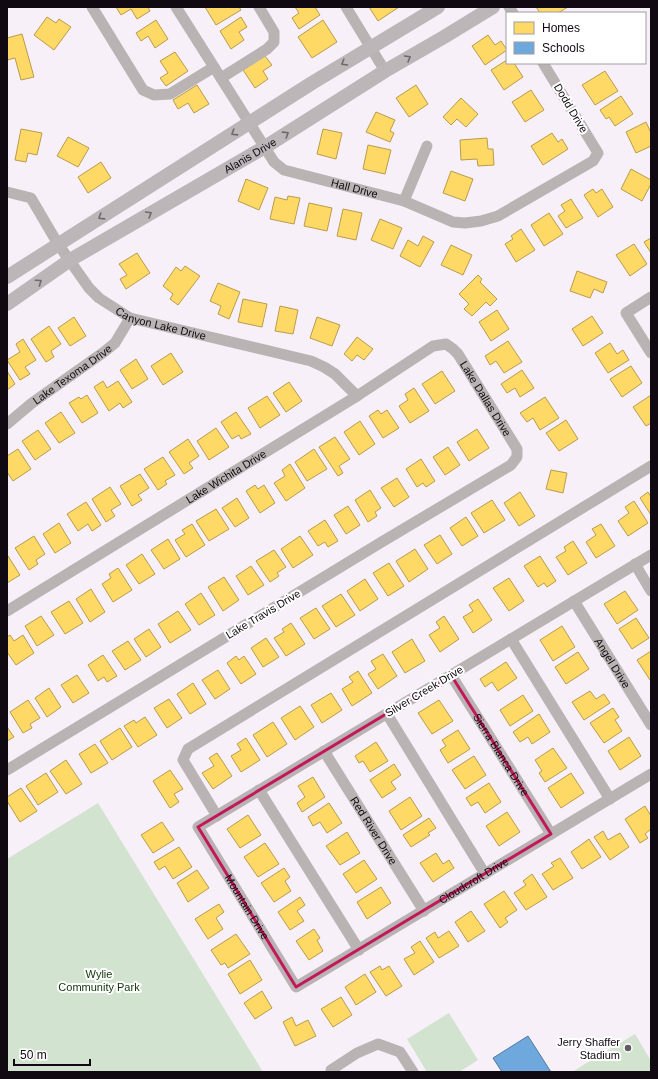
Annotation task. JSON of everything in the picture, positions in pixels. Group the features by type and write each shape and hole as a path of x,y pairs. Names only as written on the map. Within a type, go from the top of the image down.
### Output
{"main road":[{"path":"7,277 312,83 438,7"},
{"name":"Alanis Drive","path":"7,304 70,260 265,147 385,71 444,38 493,7"}],"street":[{"path":"92,7 142,90 154,95 170,94 214,67"},
{"name":"Hall Drive","path":"176,7 274,162 284,170 404,201 453,222 465,223 481,221 498,216 593,161 598,153"},
{"path":"221,78 267,49 274,42 274,32 258,7"},
{"path":"346,7 385,71"},
{"name":"Dodd Drive","path":"544,64 598,153"},
{"path":"404,201 427,146"},
{"name":"Canyon Lake Drive","path":"7,192 31,198 58,244 89,288 99,298 130,318 311,361 335,374 357,396"},
{"path":"651,297 626,313 651,353"},
{"name":"Lake Texoma Drive","path":"7,424 32,403 115,343 130,318"},
{"name":"Lake Wichita Drive","path":"7,611 357,396 433,346 446,344"},
{"name":"Lake Dallas Drive","path":"446,344 458,354 514,443 517,449 517,457"},
{"name":"Lake Travis Drive","path":"7,770 511,465 517,457"},
{"path":"217,816 183,760 188,748 651,466"},
{"name":"Silver Creek Drive","path":"198,827 651,555"},
{"path":"635,564 651,590"},
{"name":"Angel Drive","path":"574,601 651,725"},
{"path":"511,639 610,799"},
{"name":"Sierra Blanca Drive","path":"451,675 551,834"},
{"path":"387,714 485,874"},
{"name":"Red River Drive","path":"324,751 424,911"},
{"name":"Cloudcroft Drive","path":"296,987 651,774"},
{"path":"259,790 358,950"},
{"name":"Mountain Drive","path":"198,827 296,987"},
{"path":"333,1072 331,1070 358,1053 378,1044 400,1052 413,1072"}],"highlighted area":[{"path":"451,675 551,834 296,987 198,827"}],"green space":[{"name":"Wylie Community Park","path":"98,803 263,1072 7,1072 7,859"},
{"path":"449,1013 478,1060 459,1072 427,1072 407,1039"},
{"name":"Jerry Shaffer Stadium","path":"635,1034 651,1061 651,1072 572,1072"}],"building: Homes":[{"path":"116,7 148,7 150,11 137,19 131,9 121,15"},
{"path":"205,7 239,7 241,10 216,25"},
{"path":"295,7 315,7 320,15 299,29 292,18 299,13"},
{"path":"369,7 399,7 378,21"},
{"path":"536,7 568,7 560,12 539,12"},
{"path":"47,17 56,23 59,19 71,27 54,50 34,35"},
{"path":"241,17 247,27 239,32 244,40 231,49 220,31"},
{"path":"156,20 168,39 155,48 148,36 141,41 136,33"},
{"path":"323,20 337,42 312,58 298,37"},
{"path":"22,34 34,77 21,80 15,58 7,60 7,38"},
{"path":"488,35 495,45 501,41 506,51 485,65 472,46"},
{"path":"175,52 188,71 166,86 160,78 168,73 160,61"},
{"path":"265,56 272,65 263,71 268,79 255,88 243,70"},
{"path":"506,61 506,64 515,64 523,77 504,90 491,70"},
{"path":"605,71 618,91 595,105 582,85"},
{"path":"197,85 209,104 194,113 188,103 178,109 173,100"},
{"path":"416,85 428,104 409,117 396,98"},
{"path":"531,90 544,110 525,122 512,102"},
{"path":"621,96 633,114 615,126 609,117 606,119 600,110"},
{"path":"461,98 478,114 466,127 457,119 451,125 443,117"},
{"path":"376,112 395,120 390,131 394,133 390,142 366,132"},
{"path":"646,122 651,133 651,146 636,153 626,132"},
{"path":"21,129 42,133 37,155 28,153 26,162 15,160"},
{"path":"323,129 342,133 336,159 317,154"},
{"path":"552,133 558,142 562,139 568,149 543,165 531,146"},
{"path":"68,137 89,148 78,167 57,156"},
{"path":"487,138 488,149 493,149 494,165 478,166 477,159 461,160 460,140"},
{"path":"368,145 391,150 385,174 363,169"},
{"path":"101,162 111,178 88,193 78,177"},
{"path":"631,169 651,180 651,184 642,201 621,189"},
{"path":"451,171 473,179 465,201 443,193"},
{"path":"246,179 268,188 259,210 238,201"},
{"path":"593,189 596,193 602,189 613,207 598,217 584,195"},
{"path":"288,196 300,198 294,224 270,219 275,197 287,200"},
{"path":"571,199 583,218 566,228 558,216 565,211 561,205"},
{"path":"309,203 332,208 327,231 304,226"},
{"path":"343,209 362,213 356,240 337,236"},
{"path":"549,213 563,234 544,246 531,225"},
{"path":"380,219 402,228 393,249 371,240"},
{"path":"521,229 535,250 516,262 505,244 513,239 511,236"},
{"path":"423,236 434,242 420,267 400,256 408,240 418,246"},
{"path":"651,238 651,253 644,242"},
{"path":"634,244 647,264 630,276 616,255"},
{"path":"451,245 472,255 463,275 441,265"},
{"path":"137,253 150,273 126,289 120,279 127,275 119,264"},
{"path":"185,266 200,276 178,305 170,299 173,294 163,286 176,267 181,271"},
{"path":"577,271 607,282 603,293 594,289 590,298 570,291"},
{"path":"478,275 482,279 480,282 497,299 490,306 486,302 472,316 464,309 469,304 459,294"},
{"path":"218,283 240,292 229,319 218,314 221,306 210,301"},
{"path":"243,299 267,304 262,327 238,322"},
{"path":"280,306 298,310 293,334 275,331"},
{"path":"497,310 509,329 491,341 479,322"},
{"path":"592,316 603,333 583,346 572,329"},
{"path":"74,317 86,336 70,346 58,328"},
{"path":"317,317 340,325 332,346 310,338"},
{"path":"49,326 61,344 51,351 54,357 46,362 31,339"},
{"path":"357,337 373,349 364,360 357,355 352,361 344,354"},
{"path":"23,339 36,360 25,367 30,374 20,380 7,360 20,352 16,344"},
{"path":"508,341 522,362 504,373 496,361 490,365 485,356"},
{"path":"610,343 617,354 623,350 629,360 608,373 595,353"},
{"path":"171,353 183,372 163,385 151,366"},
{"path":"136,359 148,379 132,389 120,370"},
{"path":"631,366 642,383 622,397 610,379"},
{"path":"522,370 534,388 520,397 515,388 507,393 501,384"},
{"path":"7,371 15,384 7,390"},
{"path":"442,371 455,391 435,404 422,384"},
{"path":"103,381 107,388 118,381 132,402 123,408 120,403 109,411 94,387"},
{"path":"289,382 302,401 286,412 273,393"},
{"path":"414,388 429,411 410,423 399,406 408,400 405,394"},
{"path":"87,395 98,413 82,423 69,403 79,397 81,399"},
{"path":"651,395 651,423 646,426 633,407"},
{"path":"267,396 280,415 260,428 248,408"},
{"path":"545,397 559,418 540,430 533,418 527,422 520,413"},
{"path":"378,410 381,414 387,410 399,428 383,438 369,416"},
{"path":"61,412 75,433 59,443 45,423"},
{"path":"236,412 251,434 241,439 239,435 232,439 221,422"},
{"path":"566,420 578,439 559,451 546,433"},
{"path":"360,421 375,444 359,455 344,432"},
{"path":"216,428 229,447 209,460 197,441"},
{"path":"477,429 489,448 469,461 457,442"},
{"path":"38,430 51,449 35,460 22,441"},
{"path":"335,437 350,459 339,466 343,473 338,476 319,447"},
{"path":"188,439 199,456 189,463 193,468 184,474 169,452"},
{"path":"448,447 460,465 445,475 433,457"},
{"path":"18,449 31,469 13,481 7,472 7,456"},
{"path":"314,449 327,469 307,481 295,462"},
{"path":"163,457 175,475 165,481 167,484 158,490 144,469"},
{"path":"421,459 435,481 426,487 423,483 417,487 406,469"},
{"path":"290,464 305,488 286,501 274,483 285,476 282,470"},
{"path":"551,470 567,473 563,493 546,489"},
{"path":"140,474 149,488 138,495 142,500 132,506 120,486"},
{"path":"397,478 409,497 394,507 381,488"},
{"path":"255,485 258,489 264,485 275,503 260,513 246,491"},
{"path":"110,487 121,504 111,510 115,516 106,522 92,499"},
{"path":"370,490 381,508 375,512 377,516 368,522 355,500"},
{"path":"520,492 535,516 519,526 504,503"},
{"path":"648,492 651,497 651,515 640,498"},
{"path":"237,498 249,518 235,527 222,508"},
{"path":"492,500 505,520 484,533 471,513"},
{"path":"634,501 648,523 628,536 618,521 629,513 625,507"},
{"path":"86,502 101,525 92,531 88,524 78,531 67,514"},
{"path":"348,506 360,525 346,534 334,515"},
{"path":"216,509 229,529 209,541 196,521"},
{"path":"466,517 478,536 462,546 450,528"},
{"path":"325,520 338,541 328,547 325,542 318,546 308,531"},
{"path":"59,523 71,543 55,553 43,534"},
{"path":"192,524 205,545 186,557 175,540 185,534 182,530"},
{"path":"601,524 615,546 596,558 586,542 596,535 592,529"},
{"path":"440,535 452,554 437,564 424,545"},
{"path":"34,536 45,554 36,560 38,564 29,570 15,548"},
{"path":"300,536 313,555 293,568 281,549"},
{"path":"168,539 180,559 164,569 151,550"},
{"path":"573,541 587,563 568,575 556,557 566,551 564,547"},
{"path":"415,549 428,569 409,582 396,561"},
{"path":"274,550 286,567 277,573 279,576 270,582 256,561"},
{"path":"142,554 155,574 139,584 126,565"},
{"path":"8,556 20,575 7,583 7,557"},
{"path":"540,556 556,581 547,587 544,583 538,587 524,566"},
{"path":"389,563 404,586 388,596 373,573"},
{"path":"251,566 264,585 248,595 236,576"},
{"path":"118,568 132,590 113,602 102,584 111,578 109,574"},
{"path":"224,577 239,600 223,611 208,587"},
{"path":"509,578 524,601 509,611 493,588"},
{"path":"365,579 378,599 360,611 347,591"},
{"path":"91,589 105,612 90,622 76,599"},
{"path":"625,591 638,610 617,624 604,604"},
{"path":"201,593 215,615 199,625 185,604"},
{"path":"341,594 355,615 336,627 322,606"},
{"path":"478,599 492,620 473,633 463,617 473,611 469,605"},
{"path":"69,601 83,623 65,634 51,612"},
{"path":"316,608 330,629 314,639 300,618"},
{"path":"178,611 191,630 170,643 158,624"},
{"path":"41,616 54,635 37,646 25,626"},
{"path":"444,616 459,639 440,652 429,635 440,628 436,622"},
{"path":"636,618 649,638 632,649 619,629"},
{"path":"291,623 305,644 286,656 274,638 284,632 282,629"},
{"path":"562,626 575,647 553,661 540,640"},
{"path":"149,629 161,647 146,657 134,639"},
{"path":"10,635 14,641 23,635 34,653 16,665 7,652 7,637"},
{"path":"266,638 279,657 263,667 251,648"},
{"path":"412,639 425,661 405,673 392,652"},
{"path":"128,641 141,660 125,670 112,651"},
{"path":"651,651 651,680 650,680 637,660"},
{"path":"578,652 589,669 566,684 555,667"},
{"path":"383,654 397,676 378,689 368,674 376,669 371,661"},
{"path":"103,655 117,676 107,682 104,677 98,681 88,665"},
{"path":"236,656 239,660 244,656 256,674 241,684 227,663"},
{"path":"506,662 517,678 498,691 492,682 485,687 480,679"},
{"path":"218,670 230,689 215,699 202,680"},
{"path":"358,671 372,693 352,706 342,689 353,682 349,677"},
{"path":"77,675 89,693 73,703 61,685"},
{"path":"193,683 206,704 190,714 177,694"},
{"path":"49,688 61,707 47,717 35,698"},
{"path":"590,691 596,699 604,694 610,703 584,720 572,702"},
{"path":"331,693 342,710 322,723 311,705"},
{"path":"523,695 533,711 510,726 500,710"},
{"path":"169,699 182,718 167,728 154,708"},
{"path":"28,700 40,718 30,724 32,728 23,733 10,712"},
{"path":"439,700 453,721 432,734 418,713"},
{"path":"300,706 314,727 295,740 281,718"},
{"path":"613,708 619,717 615,720 622,731 604,743 590,723"},
{"path":"539,714 550,732 532,744 528,737 520,742 513,732"},
{"path":"145,717 157,735 138,747 124,726 134,720 136,723"},
{"path":"273,722 287,744 267,757 253,735"},
{"path":"7,727 14,737 7,741"},
{"path":"120,728 132,747 112,760 100,741"},
{"path":"458,730 470,749 448,763 440,750 446,746 442,740"},
{"path":"629,737 641,756 620,770 608,751"},
{"path":"246,738 260,760 241,772 231,756 241,750 237,744"},
{"path":"376,742 388,761 370,772 363,761 359,763 355,756"},
{"path":"95,744 108,763 91,773 79,754"},
{"path":"553,748 567,768 545,782 539,773 542,771 535,760"},
{"path":"217,753 232,776 213,789 202,773 214,766 209,758"},
{"path":"474,756 486,775 465,789 452,770"},
{"path":"66,760 82,784 66,794 50,771"},
{"path":"394,764 401,775 391,782 396,789 382,798 370,780"},
{"path":"170,770 183,789 174,794 179,802 170,808 153,781"},
{"path":"46,773 58,792 38,805 26,786"},
{"path":"571,773 584,793 561,808 548,788"},
{"path":"313,777 325,797 302,812 297,803 305,797 298,786"},
{"path":"489,783 501,802 485,813 478,802 471,806 466,798"},
{"path":"21,788 37,811 20,822 7,801 7,797"},
{"path":"410,797 422,816 401,830 389,811"},
{"path":"329,803 342,823 327,833 320,822 313,826 308,817"},
{"path":"645,806 651,816 651,829 645,834 648,838 640,843 625,819"},
{"path":"507,812 520,832 499,846 486,826"},
{"path":"248,815 261,835 240,848 227,829"},
{"path":"429,818 436,828 428,833 430,835 411,847 403,835"},
{"path":"162,822 174,840 153,853 141,835"},
{"path":"603,831 608,840 620,833 629,847 610,860 594,837"},
{"path":"347,832 360,853 340,865 326,846"},
{"path":"589,839 601,857 582,869 571,852"},
{"path":"265,843 279,864 258,877 244,857"},
{"path":"179,847 192,867 173,879 165,866 159,870 154,862"},
{"path":"436,853 443,864 449,860 454,868 433,882 420,863"},
{"path":"560,858 573,878 553,890 542,874 554,866 551,863"},
{"path":"364,860 377,879 356,893 343,874"},
{"path":"284,868 290,877 285,881 291,891 274,902 261,883"},
{"path":"197,870 209,888 188,902 177,883"},
{"path":"532,874 547,897 526,910 514,893 526,885 523,881"},
{"path":"381,887 391,903 367,919 357,902"},
{"path":"504,891 517,910 505,918 508,922 500,928 484,904"},
{"path":"300,897 305,905 297,911 304,921 290,930 278,912"},
{"path":"219,904 224,912 216,918 223,929 208,939 195,919"},
{"path":"471,911 485,931 468,942 455,922"},
{"path":"314,929 320,938 317,940 323,951 309,960 296,941"},
{"path":"449,931 459,946 439,958 426,938 435,932 438,938"},
{"path":"236,934 250,954 228,968 225,963 221,965 211,950"},
{"path":"420,941 434,962 414,975 404,959 415,953 411,947"},
{"path":"250,960 262,980 240,994 228,974"},
{"path":"380,966 382,970 389,966 402,986 386,996 370,972"},
{"path":"365,974 376,992 356,1005 345,987"},
{"path":"262,991 272,1008 255,1019 244,1003"},
{"path":"341,997 352,1015 333,1027 321,1009"},
{"path":"292,1017 296,1026 308,1020 316,1036 295,1046 283,1022"}],"building: Schools":[{"path":"528,1036 551,1072 502,1072 493,1058"}],"place":[{"name":"Jerry Shaffer Stadium","path":"628,1048"}]}
